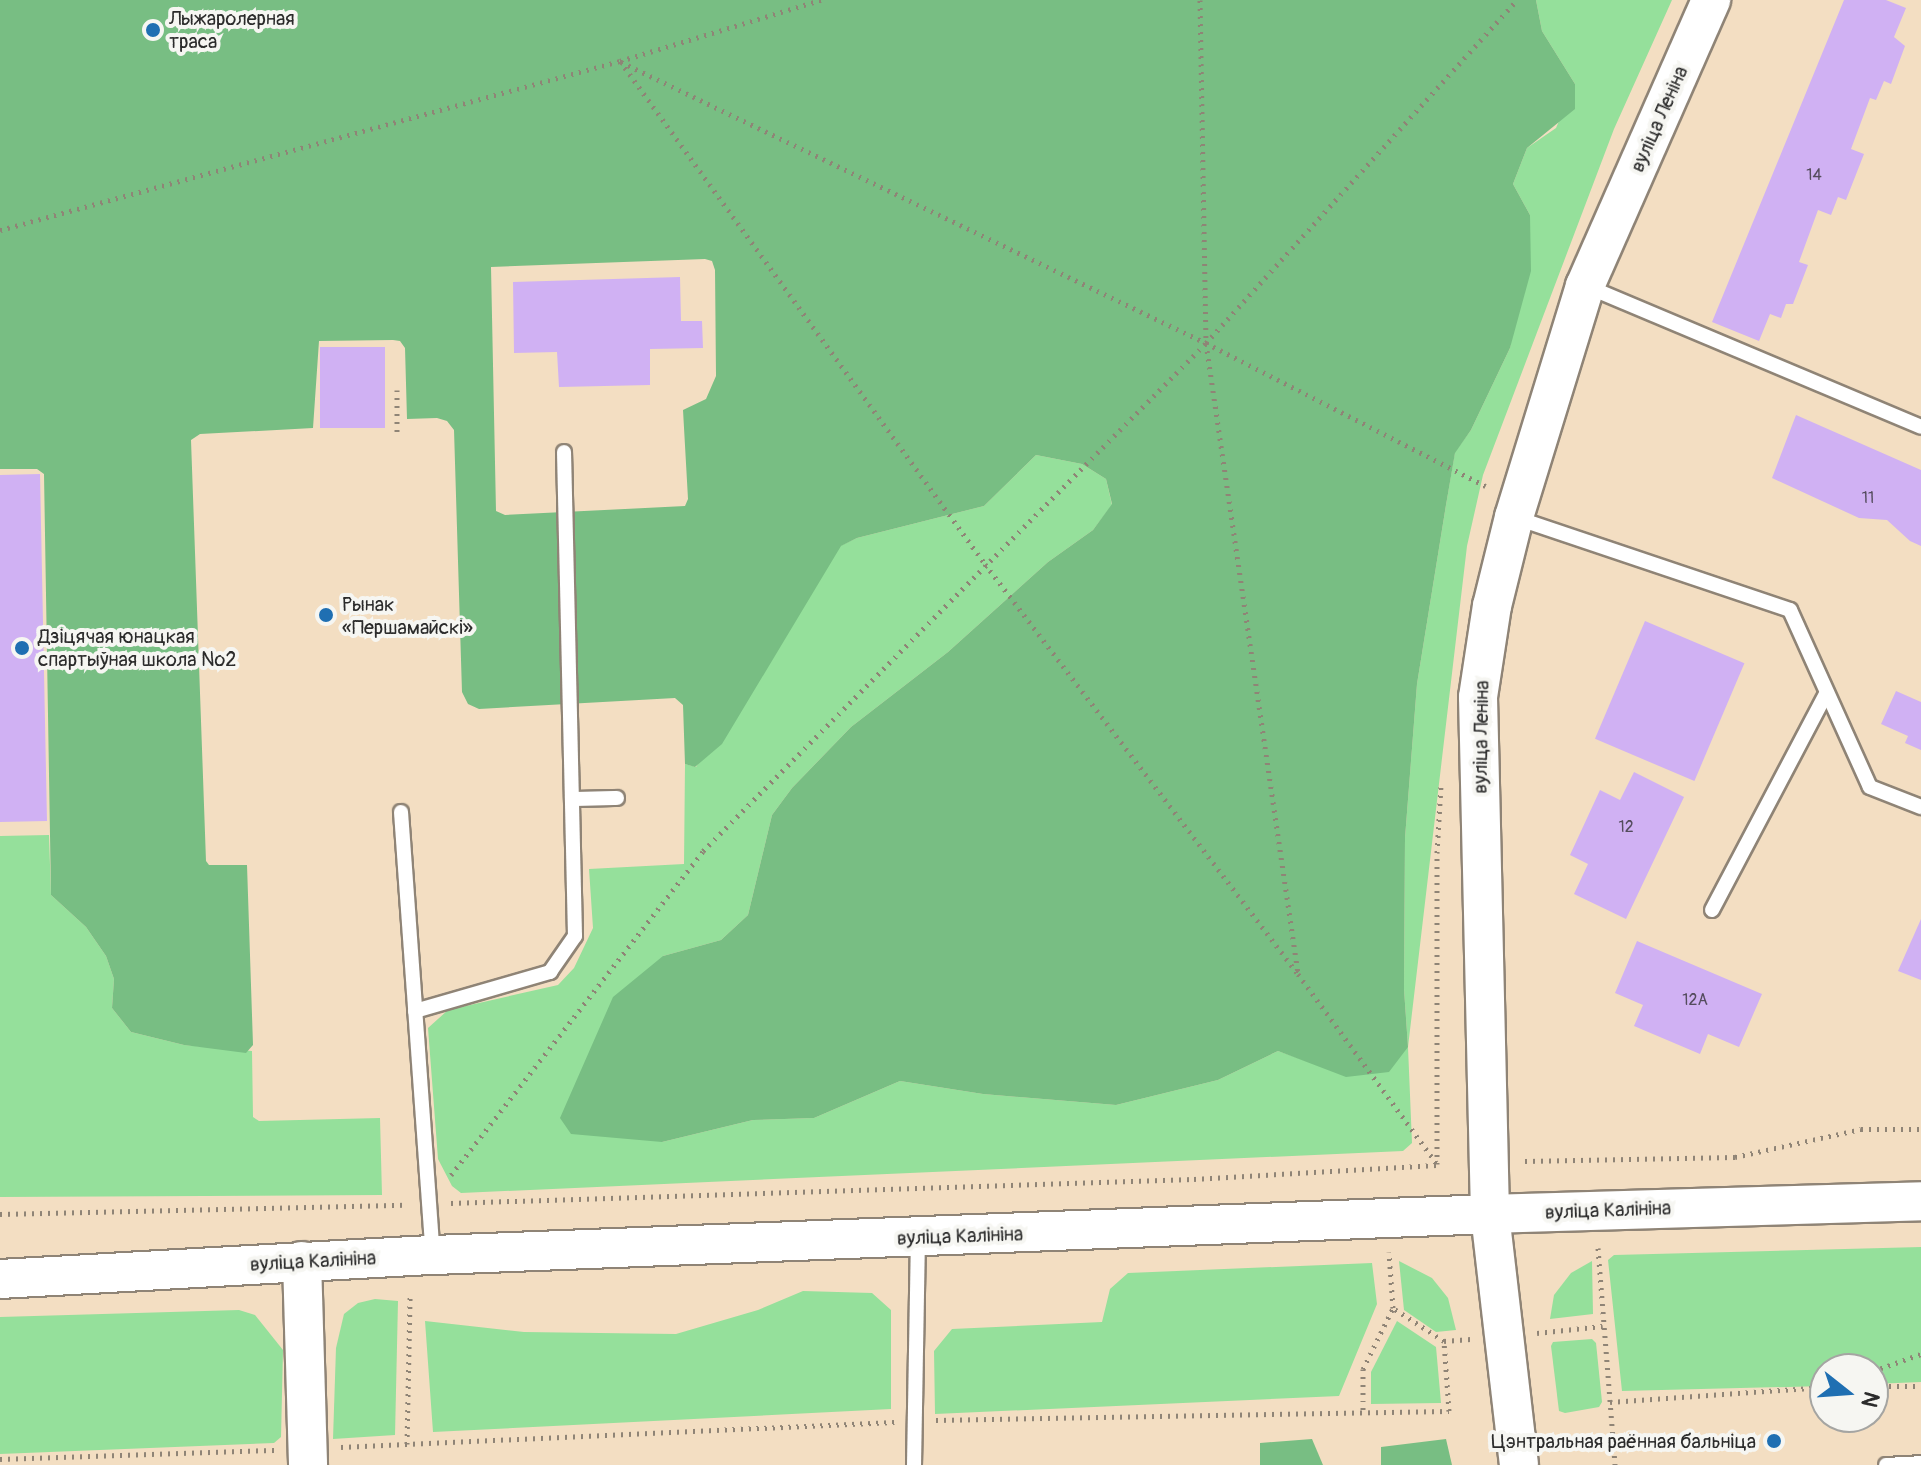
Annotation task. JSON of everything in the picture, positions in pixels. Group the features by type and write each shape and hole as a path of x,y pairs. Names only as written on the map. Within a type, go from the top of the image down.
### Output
{"main road":[{"name":"вуліца Леніна","path":"1519,1465 1490,1214 1478,697 1492,606 1514,517 1585,286 1711,0"},
{"name":"вуліца Калініна","path":"0,1279 433,1255 1490,1214 1921,1201"},
{"path":"302,1261 308,1457"}],"lane":[{"path":"1585,286 1921,427"},
{"path":"415,1011 550,972 575,936 564,452"},
{"path":"1514,517 1790,610 1870,787 1921,807"},
{"path":"1712,910 1827,692"},
{"path":"572,799 617,798"},
{"path":"401,812 433,1255"},
{"path":"914,1465 918,1238"},
{"path":"1886,1465 1921,1463"}],"path":[{"path":"0,230 620,61 821,0"},
{"path":"1200,0 1206,343 1298,974"},
{"path":"428,1204 703,851 1206,343 1517,0"},
{"path":"620,61 1206,343 1486,486"},
{"path":"0,1214 428,1204 1209,1178 1437,1165 1298,974 985,564 620,61"},
{"path":"397,390 397,433"},
{"path":"1524,1161 1735,1157 1861,1129 1921,1129"},
{"path":"1590,1160 1591,1168"},
{"path":"1363,1410 1363,1369 1393,1308 1389,1243"},
{"path":"1598,1248 1615,1465"},
{"path":"407,1444 410,1296"},
{"path":"0,1459 308,1457 407,1444 914,1421 1363,1410 1449,1411 1444,1341 1393,1308"},
{"path":"1889,1365 1921,1354"},
{"path":"1889,1386 1921,1386"},
{"path":"1610,1402 1809,1388"}],"green space":[{"path":"0,0 1536,0 1542,31 1575,84 1575,109 1527,148 1513,184 1530,215 1531,271 1510,348 1471,430 1455,453 1417,684 1405,838 1404,989 1408,1047 1389,1072 1346,1077 1278,1051 1218,1080 1116,1105 983,1094 900,1081 814,1118 753,1120 662,1142 571,1134 560,1118 613,997 663,956 721,940 748,915 772,815 792,788 851,727 948,652 1048,562 1093,530 1112,504 1106,479 1082,464 1036,455 984,506 857,538 841,546 722,744 695,767 685,764 683,705 675,698 479,709 468,704 462,692 454,430 447,421 437,418 407,419 405,348 400,341 393,340 319,341 313,428 200,434 191,440 206,861 209,865 247,865 253,1045 246,1053 184,1045 131,1032 112,1008 114,979 106,956 86,927 51,895 44,474 37,469 0,469","holes":["712,261 715,270 716,376 706,399 683,410 688,499 685,506 505,515 496,511 491,267"]},
{"path":"1536,0 1672,0 1614,129 1483,475 1467,546 1408,1047 1404,989 1405,838 1417,684 1455,452 1471,430 1510,348 1530,215 1513,184 1527,148 1556,128 1575,84 1542,31"},
{"path":"1036,455 1082,464 1106,479 1112,505 1093,530 1048,562 948,652 851,727 792,788 772,815 748,915 721,940 663,956 662,1142 753,1120 814,1118 900,1081 983,1094 1116,1105 1218,1080 1278,1051 1312,1063 1408,1047 1412,1143 1403,1151 461,1193 452,1186 438,1159 428,1028 448,1010 558,985 574,968 593,928 589,869 684,864 685,764 696,767 840,546 857,538 984,506"},
{"path":"49,835 51,895 86,927 106,956 114,979 112,1008 131,1032 184,1045 252,1051 253,1117 259,1121 380,1118 382,1195 0,1197 0,836"},
{"path":"1921,1247 1921,1382 1889,1383 1889,1353 1809,1353 1809,1386 1622,1391 1608,1260 1614,1255"},
{"path":"1399,1261 1432,1278 1448,1298 1456,1330 1436,1332 1404,1310"},
{"path":"1592,1261 1593,1314 1550,1319 1554,1295 1571,1273"},
{"path":"1372,1263 1377,1304 1339,1396 935,1414 934,1351 952,1329 1102,1322 1110,1289 1128,1273"},
{"path":"803,1291 872,1293 891,1310 891,1409 433,1432 425,1321 524,1332 676,1334 758,1310"},
{"path":"375,1299 398,1301 395,1435 333,1439 336,1348 344,1314 358,1303"},
{"path":"239,1310 255,1315 283,1350 281,1437 274,1443 0,1454 0,1317"},
{"path":"1397,1321 1436,1347 1441,1403 1371,1404 1371,1372"},
{"path":"1592,1339 1596,1343 1602,1402 1599,1407 1565,1413 1559,1411 1551,1346 1553,1342"},
{"path":"1312,1439 1323,1465 1260,1465 1260,1443"},
{"path":"1446,1439 1452,1465 1381,1465 1381,1447"}],"building":[{"path":"1844,0 1886,0 1906,8 1894,37 1905,46 1891,84 1884,81 1876,100 1870,98 1851,149 1864,154 1846,200 1838,197 1831,215 1818,210 1799,262 1808,265 1793,304 1786,304 1781,318 1770,314 1759,341 1712,322"},
{"path":"680,277 681,321 702,321 703,348 650,349 650,385 559,387 557,352 514,353 513,282"},
{"path":"320,347 385,347 385,428 320,428"},
{"path":"1796,415 1921,470 1921,546 1910,541 1887,520 1859,518 1772,478"},
{"name":"Дзіцячая юнацкая спартыўная школа №2","path":"40,474 47,821 0,822 0,475"},
{"path":"1645,621 1744,663 1694,781 1595,739"},
{"path":"1896,691 1921,702 1921,750 1905,743 1908,736 1881,724"},
{"path":"1634,772 1684,797 1626,919 1574,894 1588,864 1570,855 1600,790 1620,800"},
{"path":"1921,919 1921,980 1898,971"},
{"path":"1637,941 1762,994 1739,1047 1708,1034 1700,1054 1634,1026 1643,1005 1615,993"}],"place":[{"name":"Лыжаролерная траса","path":"153,30"},
{"name":"Рынак «Першамайскі»","path":"326,615"},
{"name":"Дзіцячая юнацкая спартыўная школа №2","path":"22,648"},
{"name":"Цэнтральная раённая бальніца","path":"1774,1441"}]}
